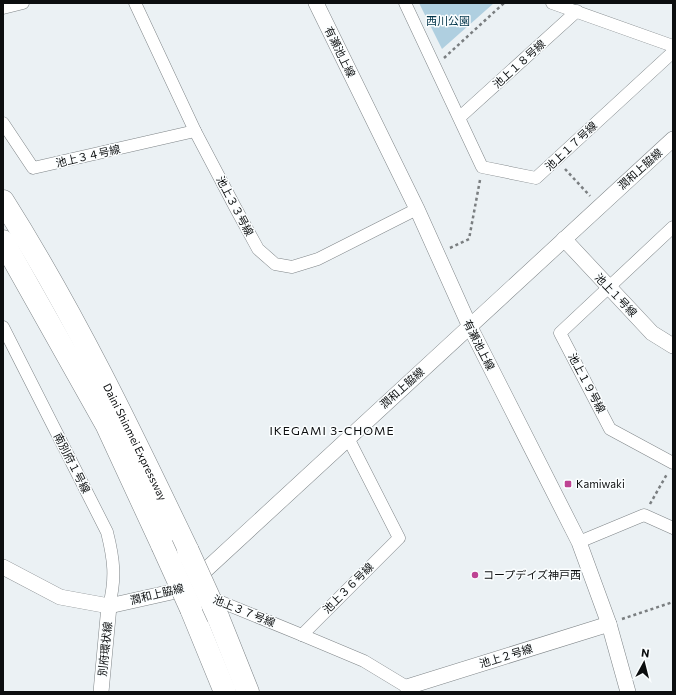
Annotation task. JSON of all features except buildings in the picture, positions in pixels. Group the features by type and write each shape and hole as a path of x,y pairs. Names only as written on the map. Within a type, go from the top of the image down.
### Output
{"highway":[{"name":"Daini Shinmei Expressway","path":"3,201 35,252 122,412 218,616 248,692"},
{"name":"Daini Shinmei Expressway","path":"3,241 106,424 188,599 225,692"}],"street":[{"path":"3,8 23,3"},
{"name":"池上３３号線","path":"135,3 195,131 258,249 275,264 292,267 318,259 416,208"},
{"name":"有瀬池上線","path":"316,3 416,208 470,327 579,542 609,624 628,692"},
{"path":"405,3 460,117 482,167"},
{"path":"552,3 673,46"},
{"name":"池上１８号線","path":"460,117 577,11"},
{"name":"池上１７号線","path":"482,167 536,178 673,52"},
{"name":"池上３４号線","path":"3,123 33,168 195,131"},
{"name":"潤和上脇線","path":"3,567 60,597 109,606 188,599 348,438 673,139"},
{"path":"608,288 673,227"},
{"name":"池上１号線","path":"564,239 608,288 652,333 673,346"},
{"name":"池上１９号線","path":"608,288 560,333 610,429 671,467"},
{"name":"南別府１号線","path":"3,327 8,346 107,532 114,558 114,584 109,606"},
{"name":"池上３６号線","path":"302,635 398,538 348,438"},
{"path":"579,542 644,515 673,528"},
{"name":"池上３７号線","path":"188,599 224,602 302,635"},
{"name":"別府環状線","path":"101,692 109,606"},
{"name":"池上２号線","path":"408,690 609,624"},
{"path":"302,635 364,661 408,690"}],"path":[{"path":"436,66 504,3"},
{"path":"556,160 599,206"},
{"path":"437,254 469,239 482,167"},
{"path":"644,515 671,467"},
{"path":"609,624 673,602"}],"green space":[{"name":"西川公園","path":"419,3 494,3 442,49"}],"place":[{"name":"Kamiwaki","path":"568,484"},
{"name":"コープデイズ神戸西","path":"475,575"}],"district":[{"name":"IKEGAMI 3-CHOME","path":"332,431"}]}
